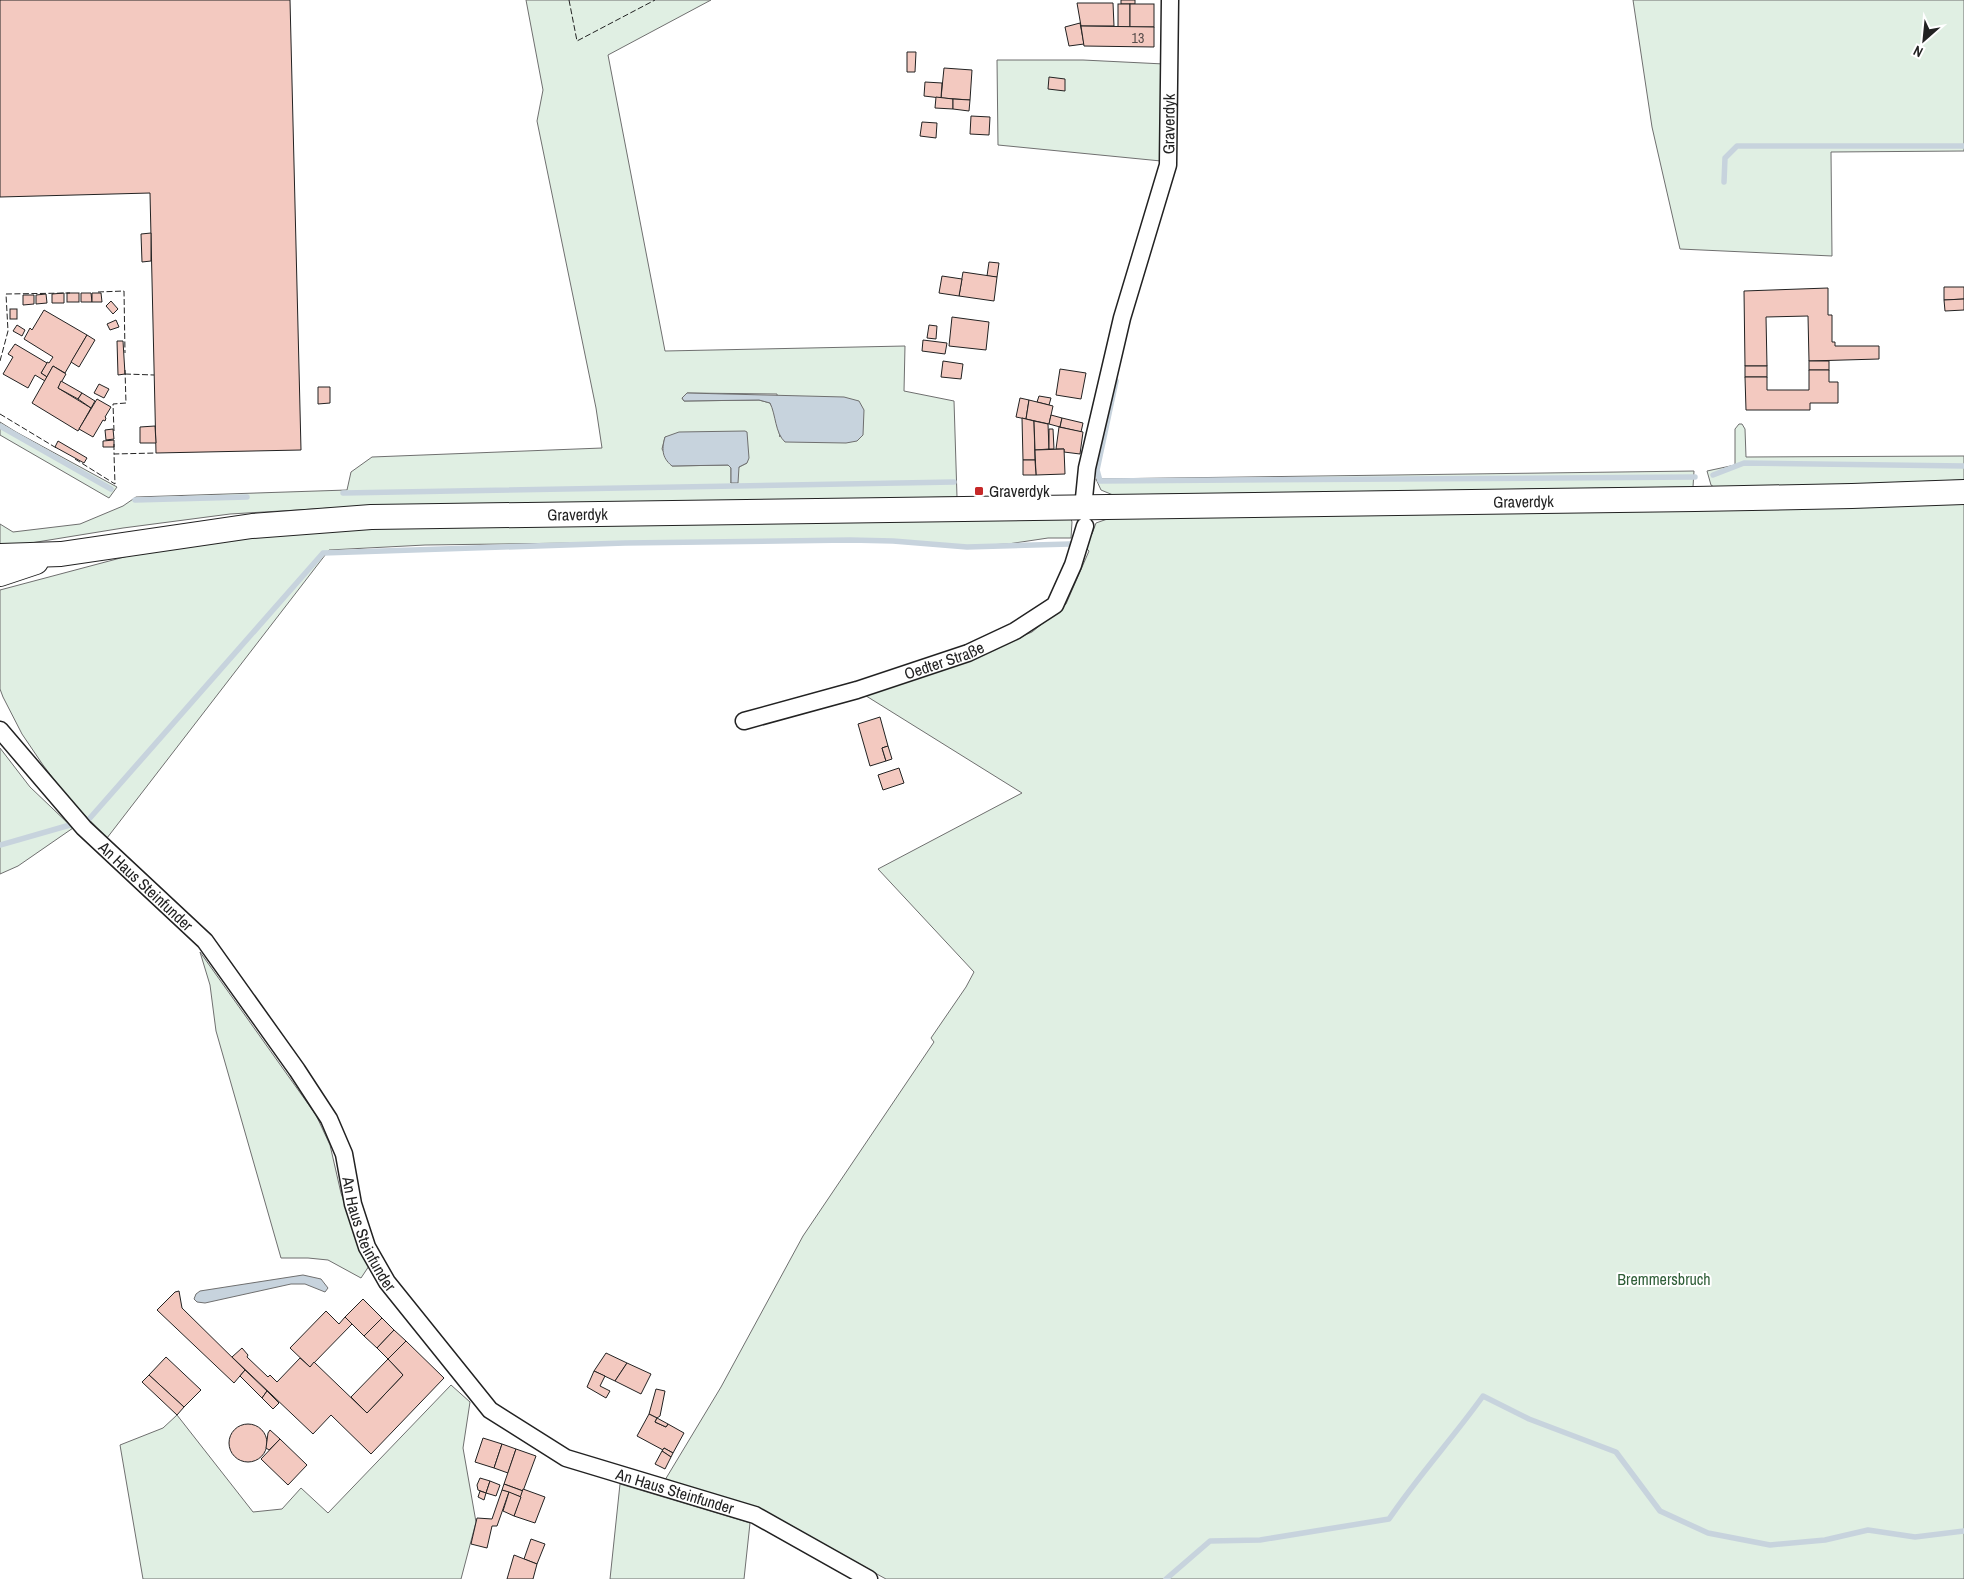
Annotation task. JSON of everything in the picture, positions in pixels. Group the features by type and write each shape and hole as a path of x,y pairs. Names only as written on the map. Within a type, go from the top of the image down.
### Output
{"main road":[{"name":"Graverdyk","path":"61,554 252,526 371,517 1084,517 1964,492"},
{"path":"0,556 61,554"},
{"path":"0,574 61,554"}],"street":[{"name":"Graverdyk","path":"1084,517 1087,468 1122,318 1168,165 1170,0"},
{"name":"Oedter Straße","path":"744,721 857,690 968,653 1015,631 1055,605 1073,565 1084,517"},
{"name":"An Haus Steinfunder","path":"0,730 84,828 205,941 297,1070 329,1119 344,1154 353,1204 367,1247 387,1282 490,1410 566,1458 755,1515 869,1579"}],"green space":[{"path":"526,0 711,0 608,55 665,351 905,346 904,391 954,401 957,497 331,508 230,514 123,528 0,548 0,524 13,532 80,524 123,506 136,497 347,490 351,472 372,457 602,448 596,408 537,121 543,90","holes":["687,393 777,394 780,437 775,412 770,403 759,400 684,401 682,398","665,437 747,463 739,467 731,483 731,468 729,465 672,466 662,449"]},
{"path":"1633,0 1964,0 1964,151 1831,152 1832,256 1680,249 1652,127"},
{"path":"997,60 1083,60 1164,64 1161,161 998,145"},
{"path":"0,422 117,487 109,498 0,435"},
{"path":"1739,424 1742,424 1745,429 1746,457 1964,456 1964,480 1717,489 1711,485 1707,471 1735,465 1735,429"},
{"path":"1694,471 1693,487 1113,495 1101,490 1096,479"},
{"name":"Bremmersbruch","path":"1964,501 1964,1579 886,1579 754,1507 665,1480 721,1387 803,1236 934,1042 931,1038 974,972 878,869 1022,793 863,694 964,661 1032,632 1066,604 1089,551 1076,538 1092,534 1096,523 1113,517"},
{"path":"1070,516 1072,522 1071,538 1048,538 1008,544 964,546 880,539 425,545 329,550 107,838 69,799 43,765 22,734 0,689 0,590 128,556 217,541 385,527"},
{"path":"0,748 30,787 73,828 18,866 0,874"},
{"path":"200,952 316,1115 330,1145 341,1193 361,1252 369,1266 361,1278 328,1260 281,1258 216,1031 210,985"},
{"path":"451,1385 470,1402 463,1448 476,1522 461,1579 143,1579 120,1445 163,1428 177,1415 253,1512 282,1509 301,1488 328,1513"},
{"path":"620,1484 750,1523 744,1579 610,1579"}],"shaded area":[{"path":"687,393 844,397 859,401 864,410 863,435 857,441 846,443 785,442 777,429 770,403 759,400 684,401 682,398"},
{"path":"679,432 747,432 749,458 747,463 739,467 738,483 731,483 731,468 728,465 672,466 664,456 665,437"},
{"path":"303,1275 321,1279 328,1288 325,1292 305,1284 291,1284 205,1303 197,1302 194,1299 200,1291"}],"building":[{"path":"0,0 290,0 301,450 156,453 150,193 0,197"},
{"path":"1121,0 1135,0 1135,4 1121,4"},
{"path":"1077,3 1113,3 1114,26 1081,26"},
{"path":"1118,4 1130,4 1130,27 1118,27"},
{"path":"1130,4 1154,4 1154,27 1130,27"},
{"path":"1080,23 1084,44 1069,46 1065,27"},
{"path":"1081,26 1154,27 1154,47 1084,46"},
{"path":"907,52 916,52 915,72 907,72"},
{"path":"944,68 972,70 970,100 941,98"},
{"path":"1049,77 1065,79 1065,91 1048,89"},
{"path":"925,82 942,83 941,98 924,96"},
{"path":"936,97 953,99 953,109 935,108"},
{"path":"953,99 970,100 969,111 953,109"},
{"path":"971,116 990,117 989,135 970,134"},
{"path":"922,122 937,123 936,138 920,136"},
{"path":"151,233 151,261 142,262 141,234"},
{"path":"989,262 999,263 997,277 987,276"},
{"path":"963,272 997,277 994,301 959,296"},
{"path":"942,276 962,279 959,296 939,293"},
{"path":"1944,287 1964,287 1964,299 1944,300"},
{"path":"1828,288 1828,315 1832,315 1832,342 1835,342 1835,346 1879,346 1879,359 1809,361 1808,316 1766,317 1767,366 1745,366 1744,291"},
{"path":"64,293 64,303 52,303 52,294"},
{"path":"67,293 79,293 79,302 67,302"},
{"path":"81,293 91,293 92,302 81,302"},
{"path":"92,293 101,293 102,302 92,302"},
{"path":"46,294 47,303 36,304 36,295"},
{"path":"23,295 34,295 34,304 23,305"},
{"path":"1964,299 1964,310 1945,311 1944,300"},
{"path":"111,301 118,309 113,314 106,306"},
{"path":"10,309 17,309 17,319 10,319"},
{"path":"44,310 87,335 65,373 53,366 47,377 41,373 47,362 49,363 53,357 24,339"},
{"path":"952,317 989,322 986,350 949,346"},
{"path":"116,320 119,327 110,330 107,324"},
{"path":"17,325 25,330 22,336 13,331"},
{"path":"929,325 937,326 936,339 927,338"},
{"path":"87,335 95,340 79,367 71,362"},
{"path":"923,340 947,343 945,354 922,351"},
{"path":"117,341 123,341 125,374 118,375"},
{"path":"15,344 47,363 41,373 47,377 45,381 35,375 28,388 3,374 13,357 8,354"},
{"path":"943,361 963,364 961,379 941,377"},
{"path":"1809,361 1829,361 1829,370 1809,370"},
{"path":"53,366 66,374 58,388 91,408 78,431 32,403"},
{"path":"1745,366 1767,366 1767,377 1745,377"},
{"path":"1060,369 1086,373 1081,399 1056,395"},
{"path":"1809,370 1829,370 1829,382 1838,382 1838,403 1810,403 1810,410 1746,410 1745,377 1767,377 1767,390 1809,390"},
{"path":"61,381 82,393 78,399 58,388"},
{"path":"99,384 109,389 104,398 94,393"},
{"path":"318,387 330,387 330,403 318,404"},
{"path":"82,393 95,401 91,408 78,399"},
{"path":"1039,396 1051,398 1049,405 1037,402"},
{"path":"1020,398 1029,400 1026,419 1016,417"},
{"path":"97,399 111,407 105,417 105,421 103,420 93,437 79,429"},
{"path":"1029,400 1053,406 1049,424 1026,419"},
{"path":"1051,415 1062,418 1060,427 1049,424"},
{"path":"1022,418 1034,421 1035,460 1023,460"},
{"path":"1062,418 1083,423 1081,432 1060,427"},
{"path":"1034,421 1048,424 1049,449 1035,450"},
{"path":"155,426 156,443 140,443 140,427"},
{"path":"1059,427 1083,432 1080,454 1064,452 1064,449 1056,449"},
{"path":"113,429 114,439 106,440 105,430"},
{"path":"1049,429 1053,429 1054,449 1049,449"},
{"path":"114,440 114,447 103,447 103,441"},
{"path":"58,441 87,458 84,463 55,447"},
{"path":"1064,449 1065,474 1036,475 1035,450"},
{"path":"1023,460 1035,460 1036,475 1023,475"},
{"path":"880,717 888,746 882,748 886,761 870,766 858,724"},
{"path":"888,746 892,759 886,761 882,748"},
{"path":"899,768 904,783 883,790 878,775"},
{"path":"179,1291 182,1308 245,1370 234,1383 157,1310 175,1292"},
{"path":"363,1299 382,1318 364,1336 345,1317"},
{"path":"326,1311 339,1324 345,1317 352,1324 310,1367 290,1348"},
{"path":"382,1318 394,1330 377,1348 364,1336"},
{"path":"394,1330 406,1341 388,1359 377,1348"},
{"path":"406,1341 444,1378 371,1454 331,1415 313,1434 232,1357 242,1348 248,1355 247,1357 268,1377 270,1375 277,1382 300,1358 310,1367 314,1362 367,1413 403,1375 388,1359"},
{"path":"606,1353 627,1363 615,1381 594,1371"},
{"path":"166,1357 201,1390 184,1407 149,1375"},
{"path":"388,1359 403,1375 367,1413 351,1397"},
{"path":"627,1363 651,1374 641,1394 615,1381"},
{"path":"245,1370 267,1391 262,1398 240,1376"},
{"path":"594,1371 605,1376 600,1386 610,1391 606,1398 587,1387"},
{"path":"149,1375 184,1407 177,1415 142,1382"},
{"path":"656,1389 665,1391 660,1416 657,1418 649,1414"},
{"path":"267,1391 279,1403 273,1409 262,1398"},
{"path":"649,1414 657,1418 655,1422 666,1427 668,1424 684,1433 673,1453 664,1448 663,1450 637,1436"},
{"path":"657,1418 668,1424 666,1427 655,1422"},
{"path":"248,1424 262,1429 267,1443 262,1457 248,1462 234,1457 229,1443 234,1429"},
{"path":"270,1430 280,1439 269,1450 266,1448"},
{"path":"483,1438 502,1444 494,1468 475,1462"},
{"path":"280,1439 307,1465 288,1485 261,1459"},
{"path":"502,1444 516,1449 508,1473 494,1468"},
{"path":"664,1448 673,1453 671,1457 662,1451"},
{"path":"516,1449 536,1456 523,1491 504,1484"},
{"path":"662,1451 671,1457 665,1469 655,1464"},
{"path":"480,1478 490,1481 486,1493 478,1490 477,1485"},
{"path":"490,1481 500,1485 496,1496 486,1493"},
{"path":"504,1484 523,1491 521,1497 502,1490"},
{"path":"523,1489 545,1497 535,1523 514,1516"},
{"path":"502,1490 509,1492 497,1526 492,1526 487,1548 471,1544 477,1518 492,1519"},
{"path":"480,1491 486,1493 484,1500 478,1497"},
{"path":"509,1492 521,1497 514,1516 503,1511"},
{"path":"531,1539 545,1544 537,1564 524,1559"},
{"path":"514,1555 537,1564 533,1579 507,1579"}],"waterway":[{"path":"1724,182 1725,158 1737,146 1964,146"},
{"path":"1116,381 1097,470 1100,481 1695,477"},
{"path":"0,426 111,489"},
{"path":"1713,475 1744,463 1964,466"},
{"path":"343,493 954,482"},
{"path":"135,500 247,497"},
{"path":"90,818 323,553 625,543 850,540 893,541 967,547 1070,544"},
{"path":"0,845 70,825"},
{"path":"1166,1579 1210,1541 1260,1540 1389,1519 1483,1396 1529,1419 1616,1452 1660,1511 1708,1533 1770,1545 1825,1540 1868,1530 1915,1537 1964,1531"}],"fence":[{"path":"569,0 577,41 655,0"},
{"path":"98,292 124,291 125,353"},
{"path":"0,361 8,331 6,294 70,293"},
{"path":"114,431 113,404 126,403 125,370"},
{"path":"125,374 154,375"},
{"path":"0,414 58,449"},
{"path":"114,444 114,454"},
{"path":"75,459 115,484 114,454 156,453"}],"place":[{"name":"Graverdyk","path":"979,491"}]}
